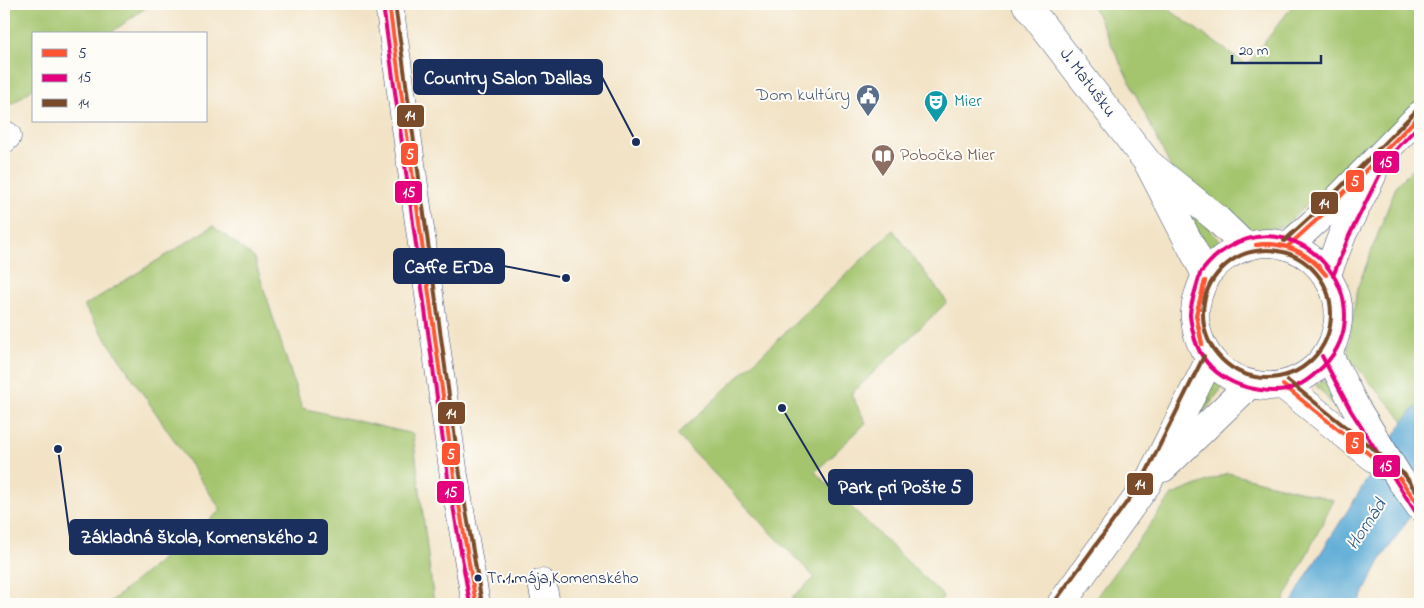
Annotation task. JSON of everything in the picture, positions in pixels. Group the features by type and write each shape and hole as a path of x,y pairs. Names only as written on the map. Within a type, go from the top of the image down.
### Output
{"street":[{"path":"389,4 454,476 476,604"},
{"name":"J. Matušku","path":"1026,4 1148,163"},
{"path":"1288,246 1420,116"},
{"path":"1327,274 1343,233 1383,154"},
{"path":"1148,163 1214,217 1245,246"},
{"path":"1148,163 1206,275"},
{"path":"1266,242 1288,246 1310,257 1327,274 1335,293 1339,313 1336,334 1328,352 1316,367 1301,378 1283,385 1266,387 1250,384 1228,375 1210,358 1199,339 1195,317 1198,296 1206,275 1224,257 1245,246 1266,242"},
{"path":"1328,352 1356,408 1420,506"},
{"path":"1061,604 1147,484 1210,358"},
{"path":"1147,484 1250,384"},
{"path":"1283,385 1400,478"}],"green space":[{"path":"4,4 151,4 112,32 32,32 32,89 4,110"},
{"path":"1097,4 1161,4 1247,65 1294,4 1420,4 1420,103 1370,153 1340,172 1285,226 1245,233 1172,170 1094,8"},
{"path":"1420,161 1420,402 1404,421 1347,356 1357,289 1397,184"},
{"path":"1184,203 1220,241 1209,249 1180,204"},
{"path":"213,226 254,258 302,408 413,434 434,604 108,604 221,510 84,306"},
{"path":"893,230 947,302 851,394 866,423 815,472 944,597 936,604 798,604 792,597 815,578 677,435"},
{"path":"1326,379 1353,420 1348,423 1316,385"},
{"path":"1212,380 1223,387 1190,429"},
{"path":"1228,473 1334,500 1282,604 1091,604 1172,495"}],"water":[{"name":"Hornád","path":"1420,402 1420,502 1380,561 1358,604 1291,604 1305,578 1404,421"}],"transit line":[{"name":"5","path":"389,4 454,476 476,604"},
{"name":"14","path":"395,4 460,475 481,598"},
{"name":"15","path":"383,5 448,477 470,604"},
{"name":"14","path":"1284,241 1317,211 1416,111"},
{"name":"5","path":"1288,246 1321,216 1420,115"},
{"name":"15","path":"1333,276 1349,236 1388,158 1420,124"},
{"name":"15","path":"1200,274 1190,314 1193,332 1197,346 1204,358 1222,376 1246,387 1259,390 1285,390 1302,383 1317,372 1337,347 1345,320 1341,293 1329,269 1309,250 1285,239 1257,237 1227,248 1213,258 1202,271"},
{"name":"5","path":"1256,245 1276,244 1286,246 1312,260 1326,275"},
{"name":"5","path":"1256,245 1276,245 1295,250 1312,260 1326,275"},
{"name":"14","path":"1267,250 1292,255 1312,269 1326,289 1331,314 1326,339 1312,359 1292,373 1267,378 1242,373 1222,359 1208,339 1203,314 1208,289 1222,269 1242,255 1267,250"},
{"name":"5","path":"1202,344 1196,315 1205,281"},
{"name":"5","path":"1202,344 1196,315 1205,281"},
{"name":"14","path":"1056,600 1142,481 1204,356"},
{"name":"15","path":"1322,356 1351,411 1415,511"},
{"name":"14","path":"1287,380 1404,474 1420,497"},
{"name":"5","path":"1283,385 1400,479 1420,507"}],"place":[{"name":"Dom kultúry","path":"868,117"},
{"name":"Mier","path":"936,123"},
{"name":"Country Salon Dallas","path":"636,142"},
{"name":"Pobočka Mier","path":"883,177"},
{"name":"Caffe ErDa","path":"566,278"},
{"name":"Park pri Pošte 5","path":"782,408"},
{"name":"Základná škola, Komenského 2","path":"58,449"},
{"name":"Tr.1.mája,Komenského","path":"478,578"}]}
